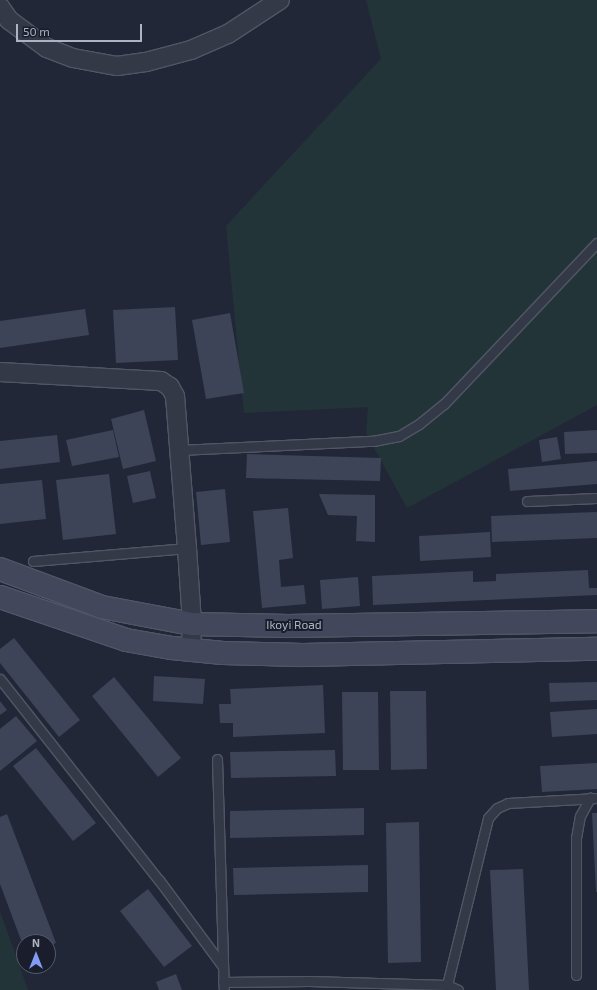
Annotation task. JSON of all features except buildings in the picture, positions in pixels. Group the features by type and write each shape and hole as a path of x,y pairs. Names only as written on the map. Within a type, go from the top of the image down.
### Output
{"main road":[{"name":"Ikoyi Road","path":"0,569 102,607 192,624 288,626 597,621"},
{"path":"0,597 126,640 191,650 303,655 597,649"}],"street":[{"path":"0,7 9,20 47,48 73,58 117,66 146,62 191,50 228,34 280,0"},
{"path":"0,372 161,381 170,387 175,396 192,624 191,650"}],"lane":[{"path":"179,450 373,441 399,436 419,424 444,404 597,243"},
{"path":"527,501 597,498"},
{"path":"33,561 187,548"},
{"path":"0,679 154,874 222,965"},
{"path":"217,759 223,986 301,981 447,985 458,990"},
{"path":"576,975 576,838 580,816 593,798"},
{"path":"447,985 488,818 497,808 508,803 593,798"}],"shaded area":[{"path":"366,0 597,0 597,405 407,508 366,433 368,407 244,413 226,226 381,59"},
{"path":"0,911 16,956 16,974 22,974 28,990 0,990"}]}
